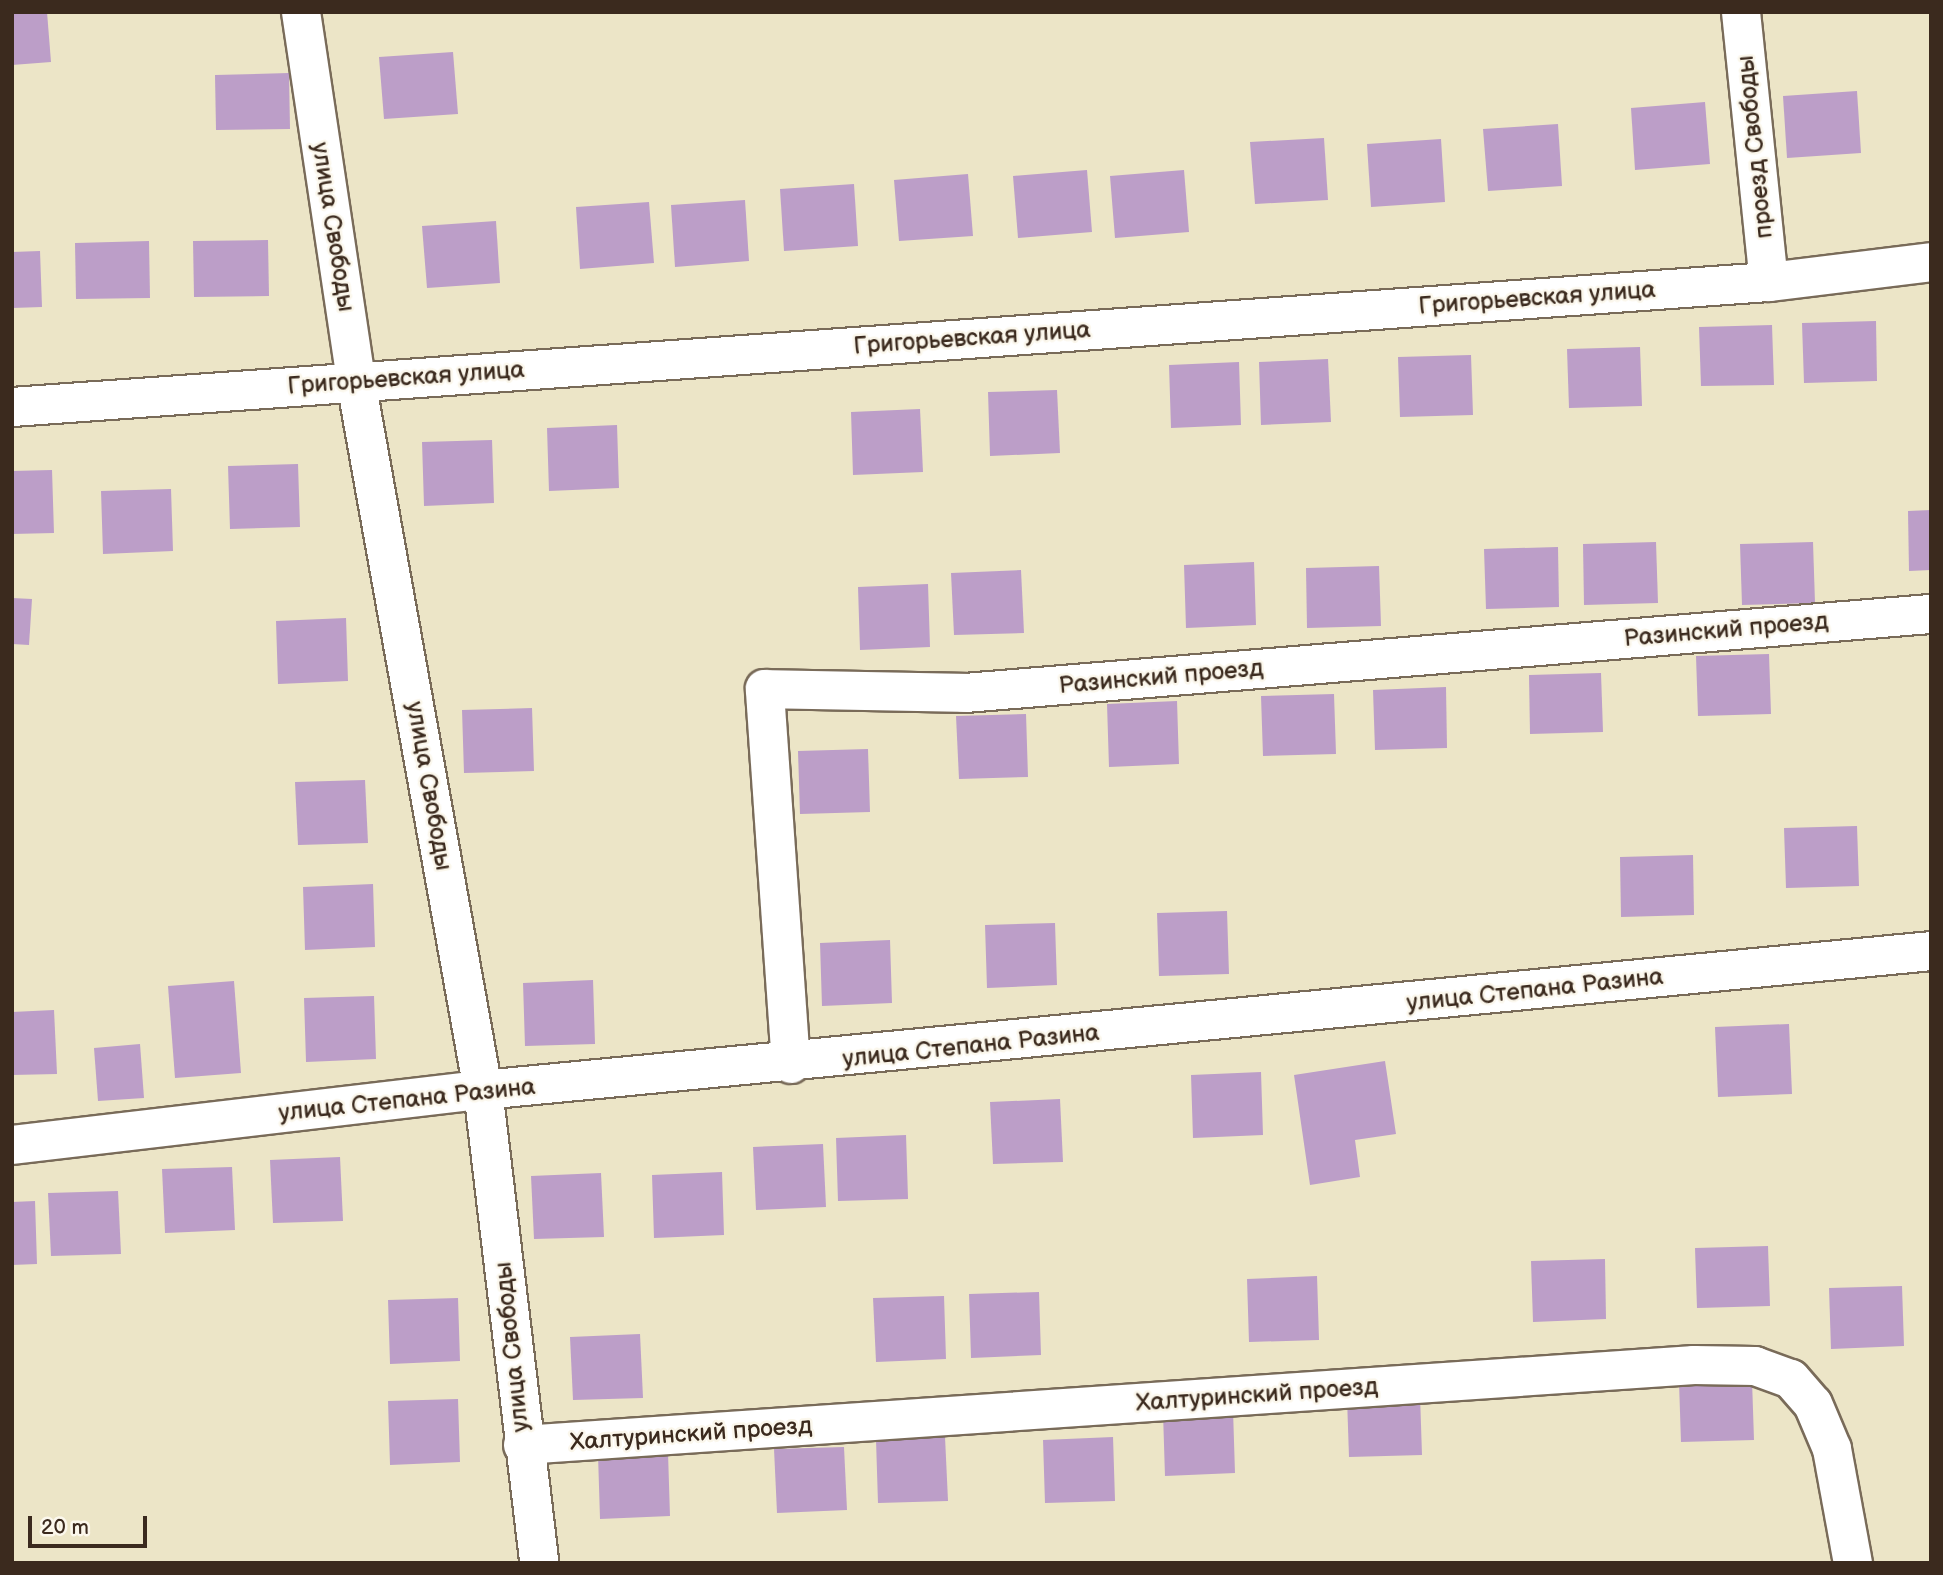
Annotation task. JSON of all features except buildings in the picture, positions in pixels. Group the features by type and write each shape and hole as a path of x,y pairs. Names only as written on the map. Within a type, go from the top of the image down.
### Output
{"street":[{"name":"улица Свободы","path":"301,12 356,382 483,1090 538,1563"},
{"name":"проезд Свободы","path":"1741,12 1769,282"},
{"name":"Григорьевская улица","path":"12,407 1769,282 1931,262"},
{"name":"Разинский проезд","path":"792,1064 765,689 965,693 1931,614"},
{"name":"улица Степана Разина","path":"12,1145 483,1090 792,1064 1931,951"},
{"name":"Халтуринский проезд","path":"523,1445 1694,1365 1755,1366 1791,1379 1813,1404 1832,1449 1853,1563"}]}
